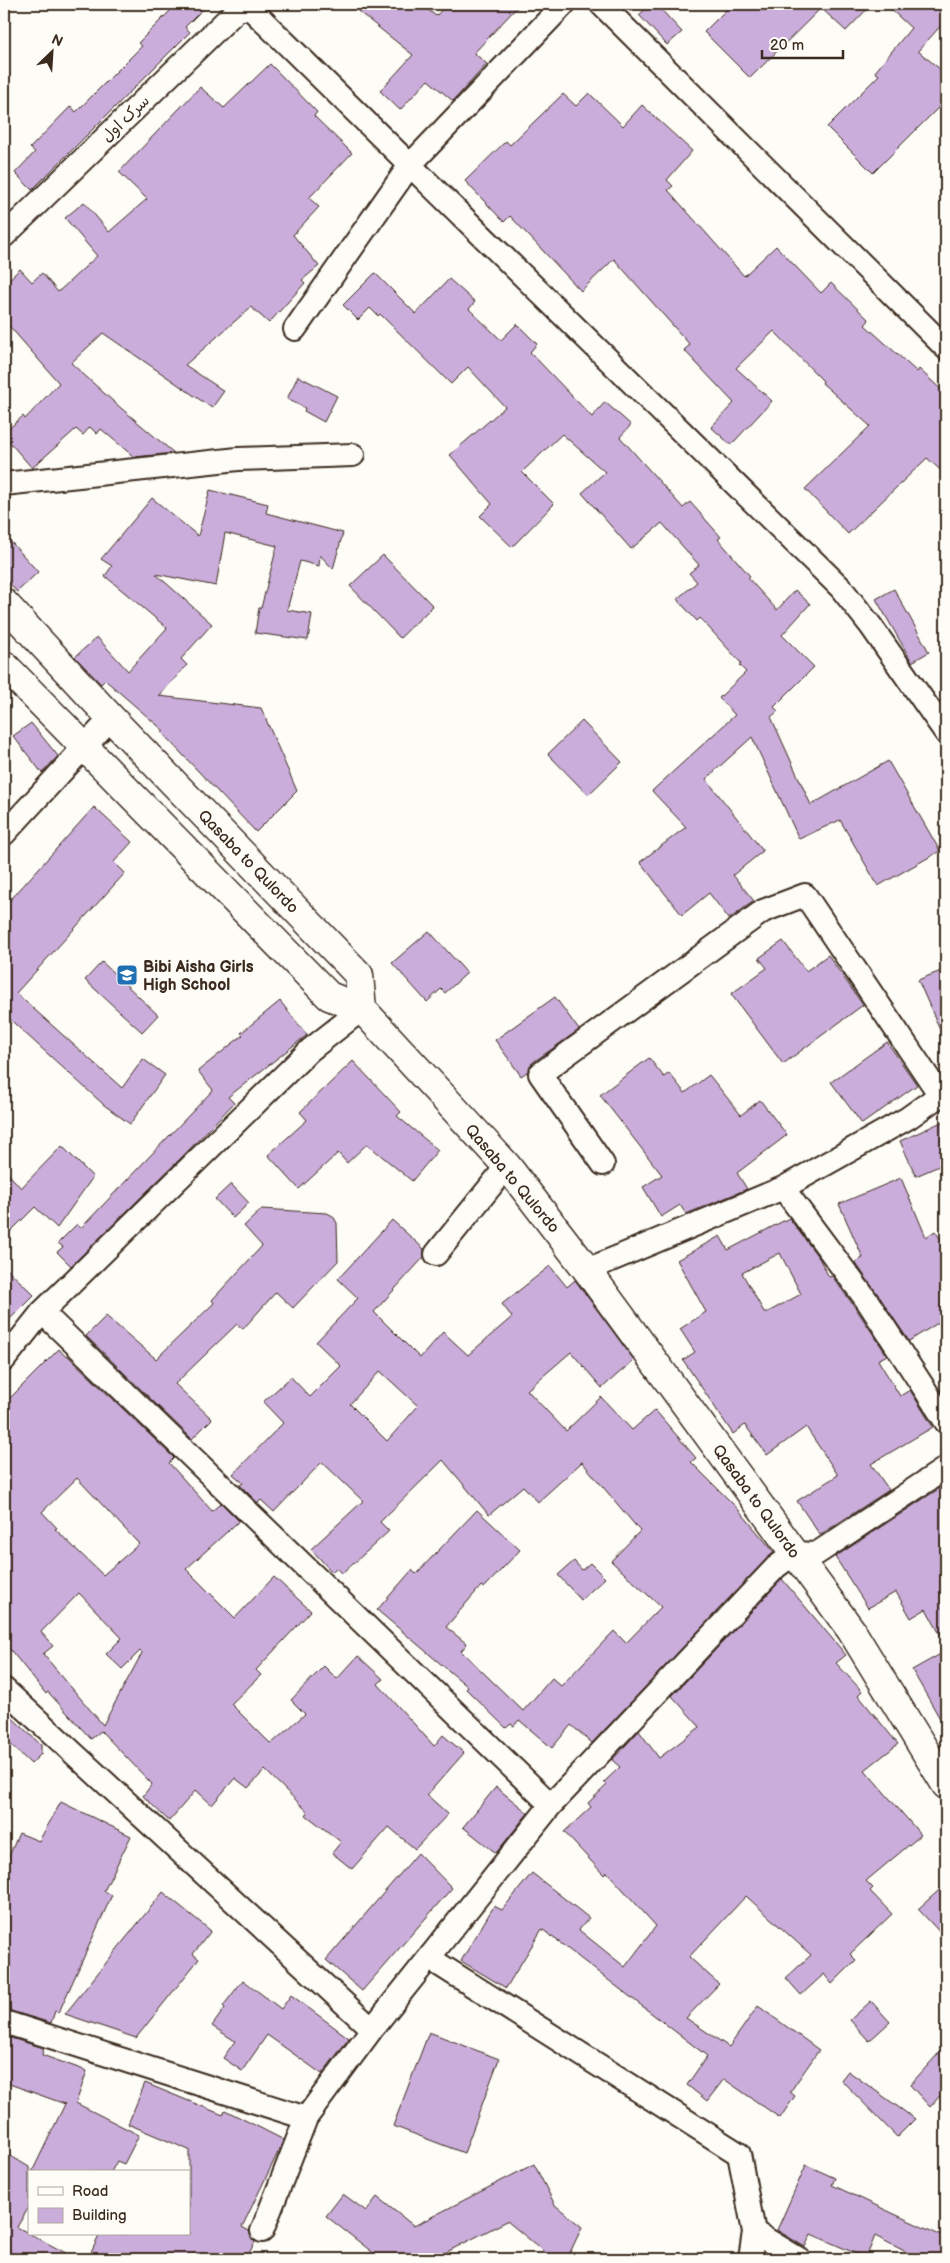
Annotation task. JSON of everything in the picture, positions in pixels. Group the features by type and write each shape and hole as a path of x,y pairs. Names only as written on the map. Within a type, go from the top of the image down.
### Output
{"street":[{"path":"295,329 410,165 564,4"},
{"path":"601,4 946,348"},
{"name":"سرک اول","path":"4,236 237,10 250,8 410,165"},
{"path":"410,165 841,588 871,626 946,733"},
{"path":"4,484 238,459 353,455"},
{"name":"Qasaba to Qulordo","path":"4,603 111,718 359,975 362,1008 507,1166 587,1270 851,1630 946,1785"},
{"path":"4,665 329,996 362,1008"},
{"path":"4,834 111,718"},
{"path":"587,1270 783,1188 908,1118 943,1095 805,894 763,912 540,1074 603,1164"},
{"path":"4,1360 42,1312 310,1050 362,1008"},
{"path":"436,1254 507,1166"},
{"path":"783,1188 868,1302 946,1422"},
{"path":"42,1312 551,1806"},
{"path":"262,2231 306,2118 372,2029 551,1806 776,1566 795,1552 816,1554 946,1468"},
{"path":"4,1689 372,2029"},
{"path":"429,1958 739,2154 754,2232 750,2259"},
{"path":"4,2022 306,2118"},
{"path":"754,2232 799,2259"}],"building":[{"path":"177,4 208,4 185,27 190,32 32,190 15,173 35,152 30,148 71,106 76,112 142,46 138,43"},
{"path":"349,4 421,4 436,16 447,4 520,4 474,53 487,64 453,101 428,80 400,110 380,91 413,55"},
{"path":"651,4 656,4 682,32 667,45 639,15"},
{"path":"732,4 872,4 846,31 821,8 750,78 704,32"},
{"path":"885,4 946,4 946,20 918,51 946,74 946,100 873,173 827,127 879,75 875,72 911,28"},
{"path":"270,64 317,112 314,116 352,153 309,198 319,207 293,235 319,266 302,280 305,283 269,323 251,307 185,365 224,391 212,408 103,333 71,363 174,453 134,457 101,429 97,434 90,427 83,435 76,429 32,468 4,436 4,433 23,416 25,419 59,383 4,320 4,284 20,269 32,282 42,273 58,292 97,256 65,218 84,202 109,232 147,199 119,172 200,87 224,108"},
{"path":"589,93 623,126 642,105 692,151 667,180 673,186 668,190 744,276 776,246 821,293 831,283 869,320 865,325 917,372 919,369 946,394 946,475 927,458 848,534 805,489 870,426 822,383 823,381 774,331 736,368 772,401 731,445 711,427 734,403 684,350 690,345 614,259 581,291 510,216 504,222 465,181 506,141 510,145 563,94 576,106"},
{"path":"375,273 416,314 449,279 475,302 469,309 501,340 517,324 537,344 530,352 592,417 605,402 631,425 620,437 683,508 690,502 721,537 718,539 750,576 748,578 777,610 795,590 810,604 782,635 814,667 774,707 778,711 771,717 811,805 888,761 940,851 878,886 840,820 799,839 752,737 706,779 763,851 733,875 754,901 729,919 709,893 682,915 640,862 686,827 652,791 735,715 719,698 746,672 739,665 741,663 700,618 697,621 677,599 697,582 689,573 699,565 662,523 631,549 582,493 605,472 562,434 522,472 554,504 512,547 480,516 492,504 450,455 505,407 468,367 451,384 380,314 378,316 370,308 358,320 343,305"},
{"path":"298,376 337,396 324,422 304,411 305,408 287,399"},
{"path":"210,490 268,504 266,513 343,533 333,569 320,555 319,566 300,561 287,610 312,614 308,640 255,633 259,608 261,608 277,546 225,533 216,586 156,574 212,624 181,659 187,665 159,696 261,708 297,791 256,832 162,733 164,731 105,680 101,684 75,657 97,637 128,671 167,628 105,576 112,566 101,559 152,498 198,536"},
{"path":"4,534 38,572 17,592 4,577"},
{"path":"383,555 433,606 400,638 350,586"},
{"path":"894,589 929,652 912,662 876,599"},
{"path":"582,721 622,762 588,795 548,754"},
{"path":"31,723 58,756 42,773 13,736"},
{"path":"94,807 132,842 114,862 125,873 16,993 122,1088 143,1059 165,1075 130,1124 104,1105 4,1014 4,907"},
{"path":"429,931 467,973 445,993 441,989 427,1002 392,963"},
{"path":"783,941 806,971 828,955 863,1005 783,1064 731,994 767,968 759,958"},
{"path":"102,962 158,1015 142,1032 85,980"},
{"path":"946,969 946,1043 918,980"},
{"path":"555,997 579,1030 532,1063 527,1072 521,1076 495,1040"},
{"path":"280,1001 307,1035 228,1097 234,1103 71,1266 57,1252 63,1247 58,1243 77,1224 81,1228 213,1090 198,1071 243,1035 241,1033"},
{"path":"887,1042 917,1085 862,1124 831,1082"},
{"path":"649,1058 664,1077 669,1073 685,1093 709,1075 741,1115 760,1100 787,1135 737,1173 747,1189 686,1214 680,1205 661,1217 643,1187 662,1175 600,1095"},
{"path":"353,1061 401,1112 397,1116 438,1150 412,1181 367,1144 347,1163 338,1153 299,1189 268,1155 307,1120 300,1112"},
{"path":"946,1120 946,1163 916,1176 900,1141"},
{"path":"62,1146 93,1177 57,1228 35,1207 4,1238 4,1169 21,1188"},
{"path":"901,1178 926,1237 935,1231 946,1247 946,1318 909,1341 855,1262 863,1258 839,1204"},
{"path":"231,1184 249,1203 233,1218 215,1199"},
{"path":"262,1209 327,1213 333,1216 337,1223 338,1261 293,1308 276,1292 243,1329 237,1324 175,1384 212,1419 192,1439 86,1336 106,1316 156,1359 214,1303 212,1300 262,1246 244,1226"},
{"path":"789,1218 819,1258 829,1277 832,1276 887,1355 878,1360 900,1396 910,1390 933,1427 871,1464 889,1490 820,1535 797,1501 838,1475 806,1427 767,1455 745,1425 733,1434 683,1360 695,1352 680,1329 706,1312 677,1260 720,1236 728,1250","holes":["780,1253 801,1294 768,1312 764,1312 742,1273"]},
{"path":"392,1220 424,1249 424,1257 374,1312 420,1358 443,1332 468,1355 512,1317 502,1304 550,1266 567,1287 575,1280 634,1360 602,1388 571,1352 527,1390 566,1431 601,1397 632,1430 655,1410 696,1458 691,1462 738,1509 774,1552 592,1743 571,1725 552,1748 519,1720 514,1726 511,1724 506,1728 466,1689 468,1687 377,1610 412,1570 416,1574 477,1510 520,1550 484,1588 481,1586 446,1627 467,1644 461,1651 523,1711 552,1678 561,1686 614,1631 626,1643 661,1607 611,1561 640,1531 582,1462 538,1502 523,1486 489,1515 443,1460 380,1522 389,1531 342,1574 336,1568 332,1572 311,1549 363,1501 322,1462 274,1512 261,1500 258,1503 240,1485 243,1483 233,1474 283,1423 263,1402 291,1377 310,1397 341,1366 316,1342 358,1298 338,1279","holes":["380,1371 418,1406 387,1441 350,1404"]},
{"path":"4,1266 34,1295 4,1325"},
{"path":"59,1349 174,1458 169,1463 212,1511 221,1503 239,1521 186,1569 235,1618 274,1577 311,1611 256,1670 261,1675 231,1704 271,1744 305,1714 291,1700 324,1666 337,1679 358,1656 383,1679 378,1684 434,1746 443,1735 464,1753 427,1795 448,1814 415,1849 389,1827 352,1869 332,1853 341,1842 306,1815 308,1812 265,1770 248,1788 235,1778 212,1805 196,1790 169,1821 143,1796 152,1784 101,1731 91,1739 48,1692 46,1694 4,1642 4,1404","holes":["77,1478 139,1544 103,1575 55,1529 57,1528 42,1512","79,1593 122,1638 106,1654 122,1669 140,1651 142,1653 103,1725 43,1654 53,1646 41,1632"]},
{"path":"946,1484 946,1645 926,1609 911,1618 896,1592 868,1608 835,1557"},
{"path":"574,1561 582,1570 590,1563 605,1578 581,1600 558,1575"},
{"path":"782,1579 846,1655 836,1663 862,1691 858,1695 898,1744 865,1770 921,1835 866,1881 873,1888 870,1891 892,1914 850,1954 856,1960 832,1984 824,1974 801,1995 786,1978 811,1955 746,1896 689,1957 719,1984 686,2018 729,2047 758,2006 819,2050 790,2092 795,2096 780,2118 724,2079 707,2101 687,2085 707,2056 542,1929 506,1988 461,1961 494,1906 502,1910 532,1873 589,1918 579,1930 625,1967 656,1926 607,1872 604,1875 564,1832 591,1807 588,1803 607,1785 604,1782 620,1767 612,1760 639,1731 659,1758 700,1727 672,1696"},
{"path":"946,1651 946,1729 912,1670"},
{"path":"4,1710 41,1745 41,1754 31,1764 4,1738"},
{"path":"496,1787 528,1813 496,1853 463,1827"},
{"path":"61,1802 131,1836 104,1891 112,1895 59,2012 55,2011 51,2023 4,2009 4,1868 19,1833 39,1841"},
{"path":"418,1853 452,1888 362,1991 326,1960"},
{"path":"946,1884 946,1939 918,1909"},
{"path":"163,1892 211,1931 193,1954 199,1959 136,2038 65,2014"},
{"path":"243,1980 281,2009 291,1995 349,2038 322,2074 267,2035 242,2071 223,2058 235,2041 212,2026 225,2008 223,2006"},
{"path":"871,2001 890,2022 869,2041 850,2020"},
{"path":"429,2032 499,2059 464,2153 393,2126"},
{"path":"4,2036 44,2048 42,2055 87,2071 76,2103 139,2135 124,2164 117,2161 112,2170 33,2170 65,2104 4,2082"},
{"path":"946,2045 946,2089 930,2107 910,2085"},
{"path":"848,2071 915,2119 897,2137 841,2080"},
{"path":"145,2083 223,2115 225,2110 284,2140 242,2227 249,2231 255,2242 246,2259 88,2259 99,2236 190,2236 189,2150 128,2124"},
{"path":"4,2152 29,2167 28,2209 17,2227 28,2233 28,2236 34,2236 77,2259 19,2259 4,2251"},
{"path":"534,2164 555,2205 582,2227 567,2259 553,2259 507,2221 433,2259 381,2259 326,2216 343,2194 366,2211 377,2197 414,2226"},
{"path":"806,2165 835,2178 832,2185 946,2238 946,2259 920,2259 875,2236 866,2258 811,2234 805,2247 777,2230"}],"place":[{"name":"Bibi Aisha Girls High School","path":"127,975"}]}
